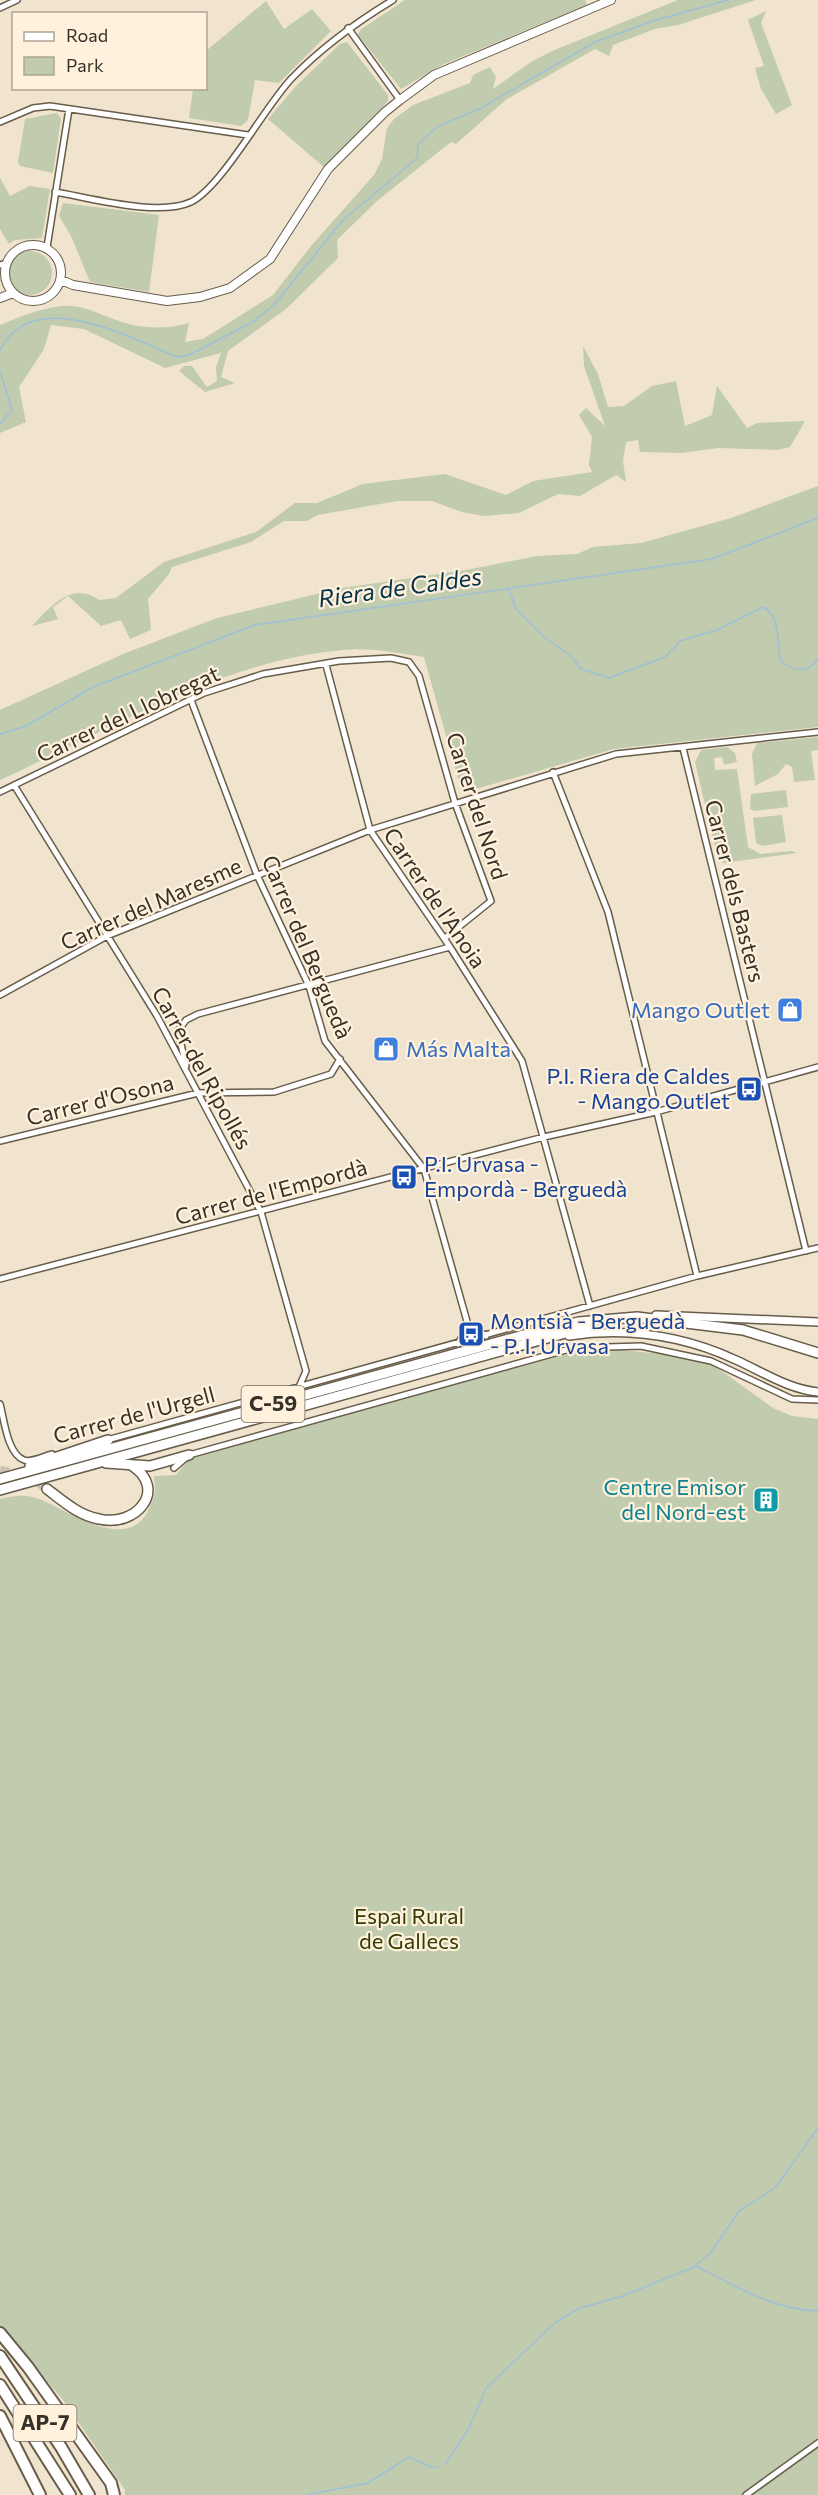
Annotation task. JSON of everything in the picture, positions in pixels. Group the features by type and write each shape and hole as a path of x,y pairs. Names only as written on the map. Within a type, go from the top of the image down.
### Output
{"highway":[{"name":"C-59","path":"3,1478 520,1336 579,1322 637,1317 734,1328 770,1336 818,1353"},
{"name":"C-59","path":"0,1490 585,1327 648,1319"},
{"path":"3,1478 51,1457 108,1440"},
{"path":"85,1466 117,1463 158,1464 189,1455"},
{"path":"47,1489 73,1509 91,1517 108,1521 125,1519 139,1512 147,1495 142,1474 131,1465"},
{"path":"0,2333 28,2367 111,2482 114,2495"},
{"name":"AP-7","path":"0,2356 61,2447 88,2493"},
{"name":"AP-7","path":"0,2385 70,2495"},
{"path":"0,2416 40,2495"}],"main road":[{"path":"61,280 73,285 167,301 200,297 230,288 270,259 328,169 400,100 434,75 610,0"},
{"path":"37,244 47,247 60,262 61,280 53,294 44,299 34,301 20,298 7,284 3,264 21,247 37,244"},
{"path":"0,298 13,293"}],"street":[{"path":"0,8 17,0"},
{"path":"55,192 152,208 191,202 214,183 291,79 348,28 393,0"},
{"path":"348,28 400,100"},
{"path":"0,122 33,108 69,109 248,135"},
{"path":"47,247 69,109"},
{"name":"Carrer del Llobregat","path":"0,792 204,693 263,674 339,661 391,658 413,665"},
{"name":"Carrer de l'Anoia","path":"326,665 370,830 450,947 522,1062 544,1137"},
{"name":"Carrer del Nord","path":"413,665 455,802 491,901 444,938"},
{"name":"Carrer del Berguedà","path":"191,700 257,875 309,986 325,1041 424,1169 468,1325"},
{"name":"Carrer del Maresme","path":"0,995 107,936 370,830 455,802 616,754 818,732"},
{"name":"Carrer dels Basters","path":"683,748 806,1251"},
{"path":"553,772 608,912 697,1276"},
{"name":"Carrer del Ripollés","path":"14,786 157,1016 261,1212 306,1371 299,1388"},
{"path":"187,1074 178,1031 186,1020 198,1014 450,947"},
{"name":"Carrer d'Osona","path":"0,1142 198,1093 274,1092 331,1074 340,1059"},
{"name":"Carrer de l'Empordà","path":"0,1279 544,1137 656,1112 818,1067"},
{"path":"544,1137 590,1306"},
{"name":"Carrer de l'Urgell","path":"0,1404 11,1444 20,1457 30,1460 299,1388 697,1276 818,1248"},
{"path":"637,1317 818,1322"},
{"path":"458,1344 468,1325 486,1336"},
{"path":"511,1348 598,1332 646,1333 693,1343 783,1383 818,1392"},
{"path":"174,1468 189,1455 573,1348 640,1346 711,1361 792,1399 818,1400"},
{"path":"746,2495 818,2443"}],"green space":[{"path":"405,0 585,0 587,5 444,64 401,89 358,35 360,30"},
{"path":"678,0 756,0 678,25 655,29 613,45 609,56 595,49 507,99 456,144 451,142 377,201 337,240 338,258 286,309 228,351 221,377 235,383 205,392 179,371 184,366 192,366 207,387 217,381 216,367 221,353 165,368 84,329 51,325 44,349 19,387 26,422 0,433 0,325 38,311 69,306 83,308 143,327 161,328 189,323 185,342 203,339 273,295 311,246 374,175 382,159 387,128 394,119 413,105 470,83 473,75 490,67 496,77 493,89 531,62 552,51"},
{"path":"266,1 284,29 312,9 331,31 279,83 255,80 248,120 241,126 189,118 193,90 207,90 207,50"},
{"path":"766,11 761,23 792,105 776,114 761,89 755,68 764,66 748,20"},
{"path":"347,42 388,95 388,101 326,169 268,119 296,86 340,44"},
{"path":"57,113 61,119 53,173 20,166 18,162 25,119"},
{"path":"0,178 10,196 30,186 50,189 42,238 15,240 9,244 0,229"},
{"path":"63,203 159,215 149,292 90,282 71,236 59,216"},
{"path":"30,251 46,257 52,273 46,289 30,295 14,289 8,273 14,257"},
{"path":"583,346 598,374 608,407 624,406 652,386 676,381 685,426 712,415 717,386 747,428 757,423 805,421 790,447 778,450 718,448 681,453 640,452 638,440 626,442 623,461 626,482 616,475 580,496 558,494 519,513 484,516 462,512 432,501 397,501 318,515 307,521 284,521 251,542 172,567 148,599 151,630 130,639 121,620 101,626 68,596 79,593 99,600 116,598 164,562 256,532 295,503 317,503 363,484 445,474 506,495 533,481 592,472 589,465 592,437 579,415 586,408 605,426 584,366"},
{"path":"818,486 818,727 614,749 462,793 424,657 353,649 297,657 253,668 209,683 166,700 0,780 0,710 123,654 217,618 342,588 466,570 537,556 577,554 593,547 641,543 731,518"},
{"path":"68,596 53,607 58,619 32,626 46,611"},
{"path":"818,737 818,750 811,751 815,780 794,782 792,767 786,764 778,774 755,786 752,754 757,743"},
{"path":"727,747 735,753 737,762 724,765 722,757 714,758 715,770 737,769 748,847 760,854 792,851 797,853 723,863 719,847 715,847 695,762 701,750"},
{"path":"786,790 788,807 754,811 750,809 751,794"},
{"path":"782,815 786,842 762,846 756,843 753,818"},
{"name":"Espai Rural de Gallecs","path":"613,1349 679,1356 715,1366 773,1408 792,1416 818,1419 818,2495 125,2495 125,2490 63,2400 0,2327 0,1499 18,1496 32,1497 94,1524 110,1529 125,1529 138,1523 148,1511 154,1494 154,1476 176,1475 190,1458 496,1371 576,1351"}],"waterway":[{"path":"0,350 15,331 35,321 58,318 109,329 177,357 189,355 251,323 274,305 343,220 417,158 418,144 437,127 481,108 595,42 653,21 728,0"},
{"path":"0,371 12,410 0,424"},
{"name":"Riera de Caldes","path":"0,734 26,726 93,687 255,625 712,559 818,518"},
{"path":"508,587 516,609 544,637 571,656 581,669 609,678 665,657 680,641 717,630 763,607 769,611 776,624 781,661 796,669 805,669 818,659"},
{"path":"446,2463 469,2428 486,2388 556,2322 580,2308 620,2297 694,2267 711,2252 739,2211 775,2188 818,2128"},
{"path":"696,2266 755,2296 785,2306 818,2311"},
{"path":"306,2495 368,2483 409,2457 431,2467 438,2467"}],"tunnel":[{"path":"0,1470 32,1478 47,1489"}],"place":[{"name":"Mango Outlet","path":"790,1010"},
{"name":"Más Malta","path":"386,1049"},
{"name":"P.I. Riera de Caldes - Mango Outlet","path":"749,1089"},
{"name":"P.I. Urvasa - Empordà - Berguedà","path":"404,1177"},
{"name":"Montsià - Berguedà - P. I. Urvasa","path":"471,1334"},
{"name":"Centre Emisor del Nord-est","path":"766,1500"}]}
